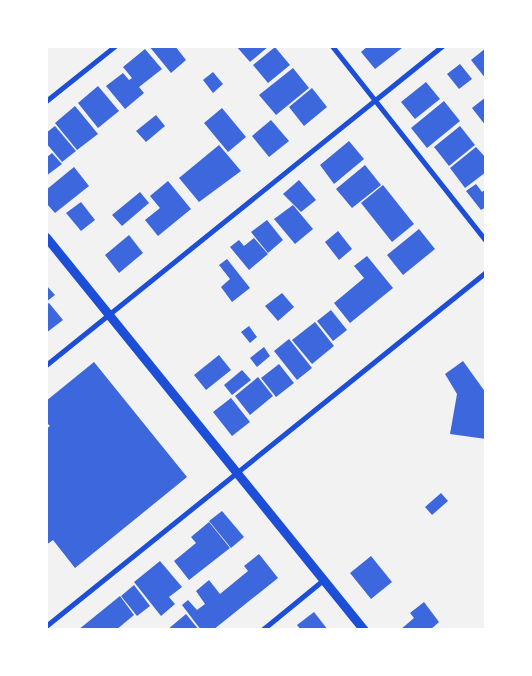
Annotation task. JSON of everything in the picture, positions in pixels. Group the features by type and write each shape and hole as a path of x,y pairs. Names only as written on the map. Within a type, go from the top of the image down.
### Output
{"street":[{"path":"46,101 115,46"},
{"path":"332,46 486,241"},
{"path":"46,365 442,46"},
{"path":"46,237 364,630"},
{"path":"46,626 486,272"},
{"path":"262,630 323,580"}],"building":[{"path":"149,46 175,46 186,60 171,73"},
{"path":"236,46 269,46 250,62"},
{"path":"368,46 400,46 402,48 375,69 361,52"},
{"path":"275,47 290,65 268,83 253,65"},
{"path":"486,48 486,79 471,60"},
{"path":"145,49 162,69 139,87 144,93 125,109 106,86 123,73 129,80 132,78 123,67"},
{"path":"460,64 472,79 459,89 447,74"},
{"path":"293,68 309,88 276,115 259,95"},
{"path":"213,72 223,84 213,93 203,80"},
{"path":"426,82 440,99 415,119 401,102"},
{"path":"98,86 119,111 98,128 78,103"},
{"path":"312,88 327,107 304,126 289,107"},
{"path":"486,97 486,126 472,108"},
{"path":"444,101 460,121 427,148 411,128"},
{"path":"75,106 98,134 77,150 55,123"},
{"path":"222,108 246,137 228,152 204,123"},
{"path":"156,115 165,126 146,142 136,131"},
{"path":"271,120 289,141 269,157 252,136"},
{"path":"55,126 76,151 62,162 46,143 46,133"},
{"path":"460,126 475,145 449,166 434,147"},
{"path":"349,141 364,159 334,184 320,165"},
{"path":"219,145 241,171 199,202 179,178"},
{"path":"476,147 486,158 486,172 465,188 450,168"},
{"path":"52,153 62,164 46,176 46,158"},
{"path":"365,165 381,185 352,208 336,189"},
{"path":"74,167 89,186 55,213 46,203 46,190"},
{"path":"299,180 316,200 301,212 283,194"},
{"path":"168,181 191,209 158,236 145,220 160,208 150,196"},
{"path":"476,184 482,192 486,189 486,207 481,210 466,191"},
{"path":"383,185 414,224 392,242 361,203"},
{"path":"140,192 149,203 122,226 112,215"},
{"path":"81,202 95,220 81,231 66,213"},
{"path":"293,205 313,229 295,244 274,219"},
{"path":"267,220 283,240 268,253 251,232"},
{"path":"419,229 435,249 403,275 387,255"},
{"path":"338,231 352,249 339,260 325,242"},
{"path":"129,235 143,253 119,273 105,255"},
{"path":"254,238 268,254 249,270 230,247 239,240 244,246"},
{"path":"367,256 393,288 350,323 334,303 364,278 354,266"},
{"path":"227,259 250,288 232,302 221,287 230,279 219,265"},
{"path":"46,285 55,295 46,302"},
{"path":"282,293 294,307 278,321 265,306"},
{"path":"49,303 63,320 46,333 46,305"},
{"path":"331,310 347,330 333,341 317,321"},
{"path":"315,322 334,346 312,364 292,340"},
{"path":"249,326 257,337 250,343 241,332"},
{"path":"289,339 312,368 297,380 274,351"},
{"path":"264,347 270,356 257,367 250,358"},
{"path":"219,355 231,370 206,390 194,375"},
{"path":"463,361 486,393 486,439 450,434 457,394 445,374"},
{"path":"94,362 187,477 75,568 53,540 46,545 46,429 50,426 46,422 46,401"},
{"path":"279,364 294,383 276,397 261,378"},
{"path":"242,370 251,380 232,395 224,385"},
{"path":"258,377 273,396 250,415 235,396"},
{"path":"231,398 250,422 232,436 213,412"},
{"path":"441,493 448,501 432,515 425,507"},
{"path":"222,511 244,537 231,548 209,521"},
{"path":"209,522 230,548 189,580 174,561 196,543 191,537"},
{"path":"259,554 278,578 213,630 201,630 182,605 188,600 197,610 205,604 196,591 209,580 220,594 248,571 244,566"},
{"path":"371,556 392,582 371,599 350,573"},
{"path":"160,561 182,587 169,597 175,604 161,616 134,582"},
{"path":"134,585 150,606 137,616 121,596"},
{"path":"120,596 134,615 116,630 78,630"},
{"path":"424,602 439,622 430,630 400,630 414,618 410,613"},
{"path":"314,612 328,630 301,630 297,625"},
{"path":"186,614 199,630 167,630"}]}
